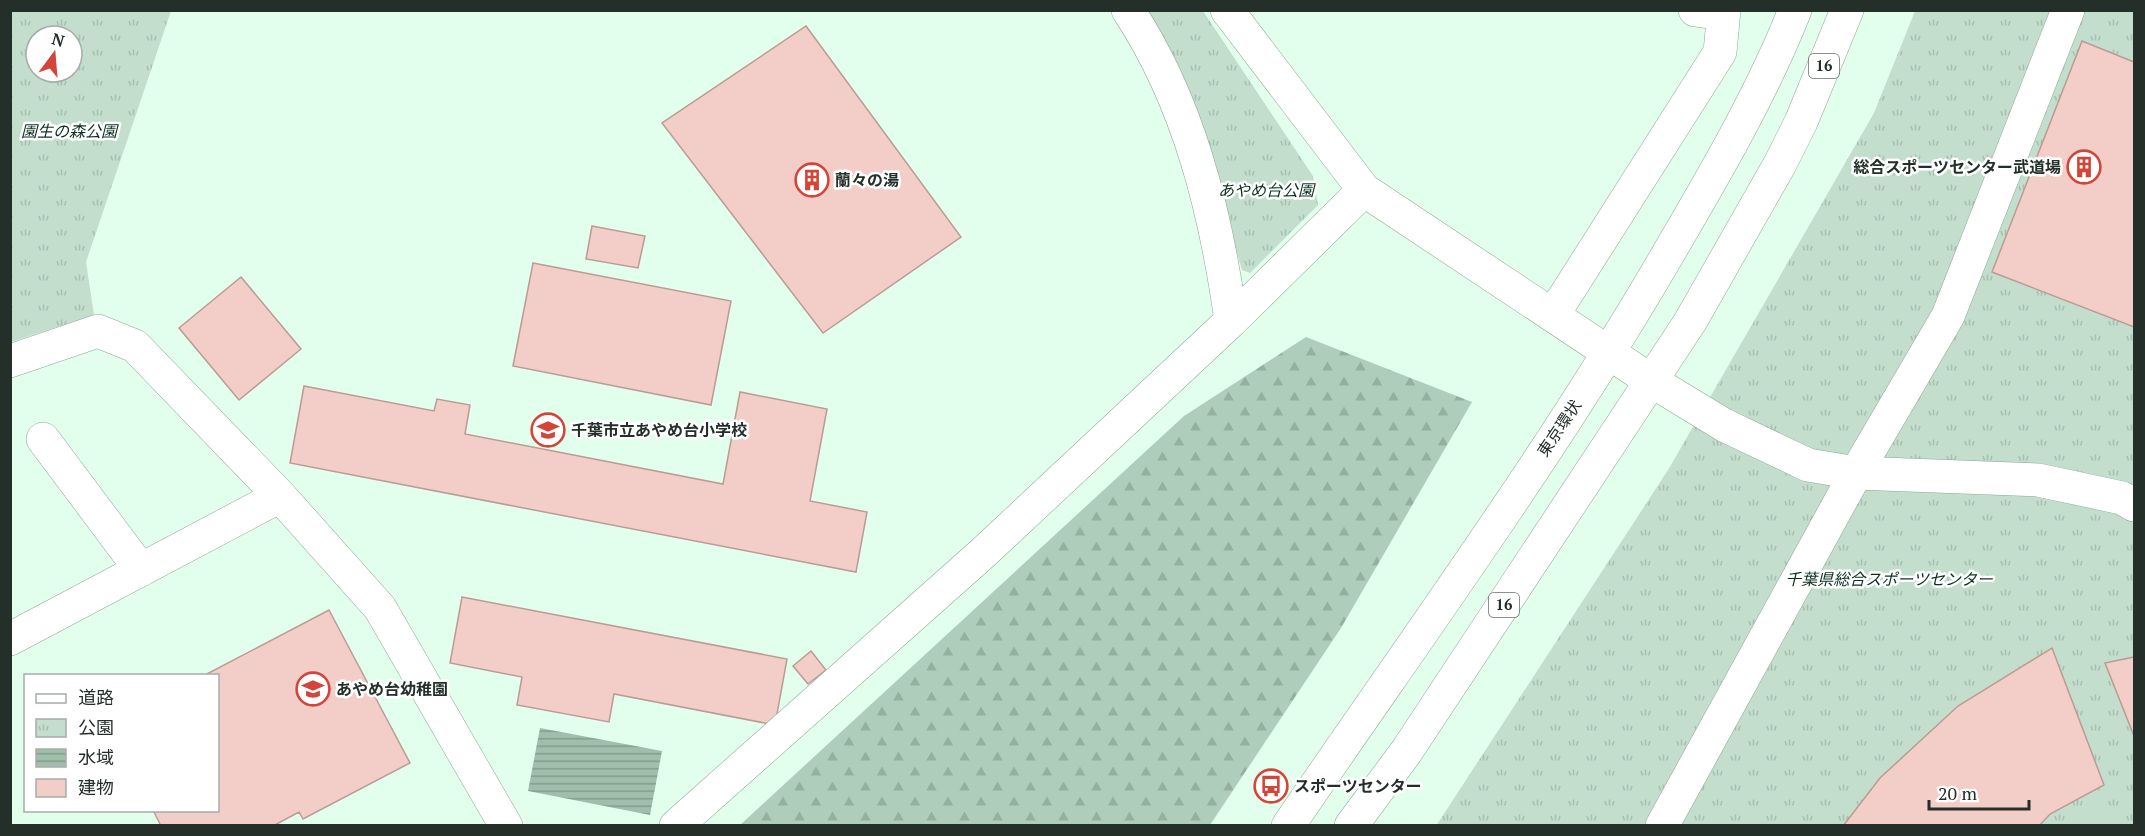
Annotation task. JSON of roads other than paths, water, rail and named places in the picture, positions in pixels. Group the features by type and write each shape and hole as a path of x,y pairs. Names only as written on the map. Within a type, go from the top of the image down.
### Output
{"main road":[{"path":"1128,10 1147,39 1186,124 1222,259 1231,321"},
{"path":"1227,10 1364,190 1650,380 1724,425 1808,465 1856,473 2038,480 2121,498 2134,505"},
{"name":"東京環状","path":"1288,825 1610,353 1721,164 1783,42 1795,10"},
{"name":"16","path":"1352,825 1425,723 1690,322 1780,164 1801,122 1847,10"},
{"path":"1662,825 1856,473 1948,316 2068,10"},
{"path":"1553,315 1720,52 1714,12"},
{"path":"676,825 983,553 1231,321 1364,190"},
{"path":"10,362 98,331 135,346 280,496 380,608 506,825"},
{"path":"43,439 141,570"},
{"path":"10,639 280,496"}],"water":[{"path":"540,728 662,751 650,815 528,791"}],"place":[{"name":"総合スポーツセンター武道場","path":"2084,167"},
{"name":"蘭々の湯","path":"812,180"},
{"name":"千葉市立あやめ台小学校","path":"548,430"},
{"name":"あやめ台幼稚園","path":"313,689"},
{"name":"スポーツセンター","path":"1271,786"}],"park label":[{"name":"園生の森公園","path":"69,131"},
{"name":"あやめ台公園","path":"1266,190"},
{"name":"千葉県総合スポーツセンター","path":"1889,579"}]}
